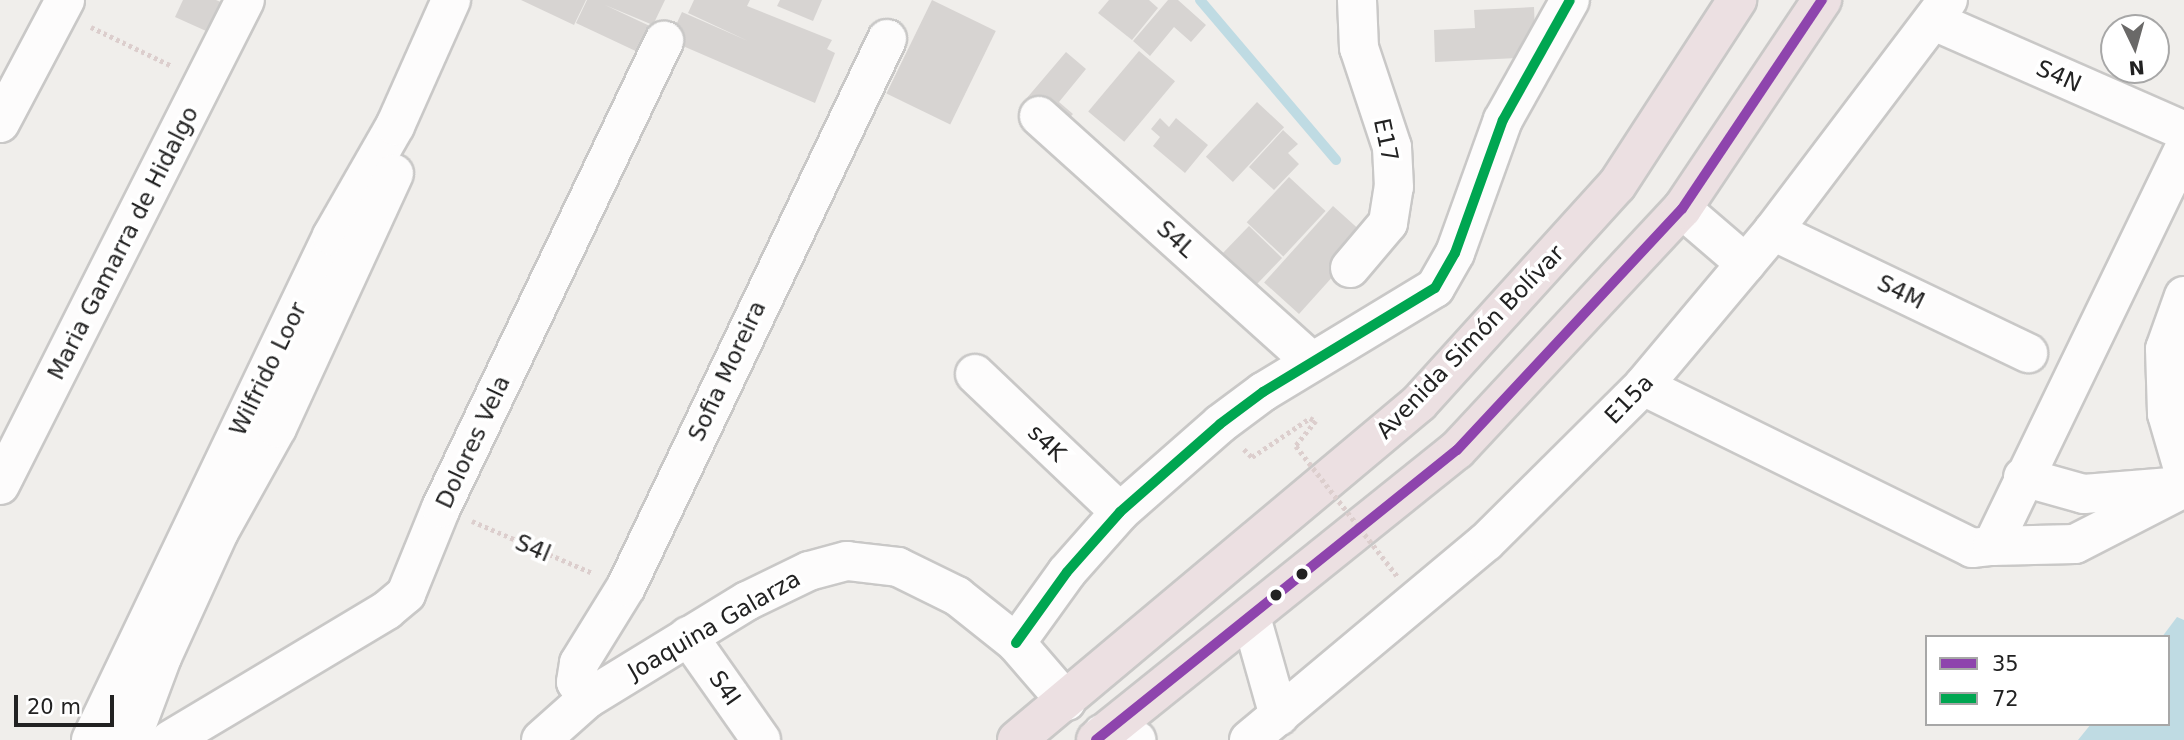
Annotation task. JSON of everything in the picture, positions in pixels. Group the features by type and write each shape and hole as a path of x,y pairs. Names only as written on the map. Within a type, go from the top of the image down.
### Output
{"highway":[{"name":"Avenida Simón Bolívar","path":"1017,740 1419,403 1617,185 1737,0"},
{"path":"1111,738 1251,617 1457,450 1682,209 1822,0"}],"street":[{"name":"Maria Gamarra de Hidalgo","path":"0,485 245,0"},
{"name":"Wilfrido Loor","path":"91,740 332,236 395,126 451,0"},
{"name":"Wilfrido Loor","path":"131,740 162,657 219,532 277,428 480,0"},
{"name":"E17","path":"1350,268 1388,223 1394,187 1392,147 1359,48 1357,0"},
{"path":"1016,643 1067,572 1120,512 1220,424 1312,362 1435,288 1455,253 1503,120 1570,0"},
{"path":"0,123 62,6"},
{"name":"S4N","path":"1941,11 2184,131"},
{"name":"E15a","path":"1249,740 1486,542 1643,386 1773,231 1941,11"},
{"name":"Sofia Moreira","path":"587,699 576,682 579,663 626,587 887,39"},
{"name":"Dolores Vela","path":"170,740 401,600 441,508 664,41"},
{"name":"S4L","path":"1039,116 1312,362"},
{"path":"1992,546 2023,477 2184,149"},
{"path":"1682,209 1746,264"},
{"name":"S4M","path":"1773,231 2028,353"},
{"path":"2184,296 2165,349 2167,414 2184,472"},
{"name":"s4K","path":"975,374 1120,512"},
{"path":"1643,386 1972,548 2075,544 2184,487"},
{"path":"2023,477 2084,494 2184,487"},
{"name":"Joaquina Galarza","path":"541,740 587,699 688,636 787,580 825,565 859,561 926,578 977,610 1016,643 1066,701"},
{"path":"1251,617 1279,716"},
{"name":"S4I","path":"688,636 761,740"}],"path":[{"path":"62,6 205,82"},
{"path":"1252,457 1310,418 1316,421 1296,446 1398,577"},
{"name":"S4l","path":"441,508 626,587"}],"water":[{"path":"2177,617 2184,620 2184,740 2078,740 2089,726 2170,726 2170,635 2164,635"}],"building":[{"path":"183,0 216,0 228,5 215,35 175,17"},
{"path":"521,0 586,0 574,25"},
{"path":"587,0 665,0 653,25 605,5 654,28 642,54 576,23"},
{"path":"694,0 750,0 747,6 832,40 827,49 835,53 815,103 669,40 682,12 748,41 688,13"},
{"path":"780,0 822,0 813,21 777,6"},
{"path":"932,0 996,31 950,125 886,93"},
{"path":"1109,0 1149,0 1158,8 1132,40 1098,13"},
{"path":"1168,0 1178,0 1206,25 1191,42 1174,27 1150,56 1133,41"},
{"path":"1534,7 1535,32 1517,58 1435,62 1434,30 1475,28 1474,10"},
{"path":"1139,51 1175,81 1124,142 1088,112"},
{"path":"1066,52 1086,69 1059,102 1073,114 1061,127 1026,99"},
{"path":"1257,102 1284,127 1233,182 1206,157"},
{"path":"1160,118 1169,127 1176,118 1208,145 1185,173 1153,146 1160,137 1151,129"},
{"path":"1283,130 1298,144 1288,153 1299,164 1274,190 1249,167"},
{"path":"1289,177 1326,211 1283,256 1247,222"},
{"path":"1333,206 1368,237 1299,314 1264,283"},
{"path":"1249,226 1282,258 1254,287 1221,255"}],"waterway":[{"path":"1200,0 1336,160"}],"transit line":[{"name":"72","path":"1016,643 1067,572 1120,512 1220,424 1263,392 1435,288 1455,253 1503,120 1570,0"},
{"name":"35","path":"1096,740 1457,450 1682,209 1822,0"}]}
